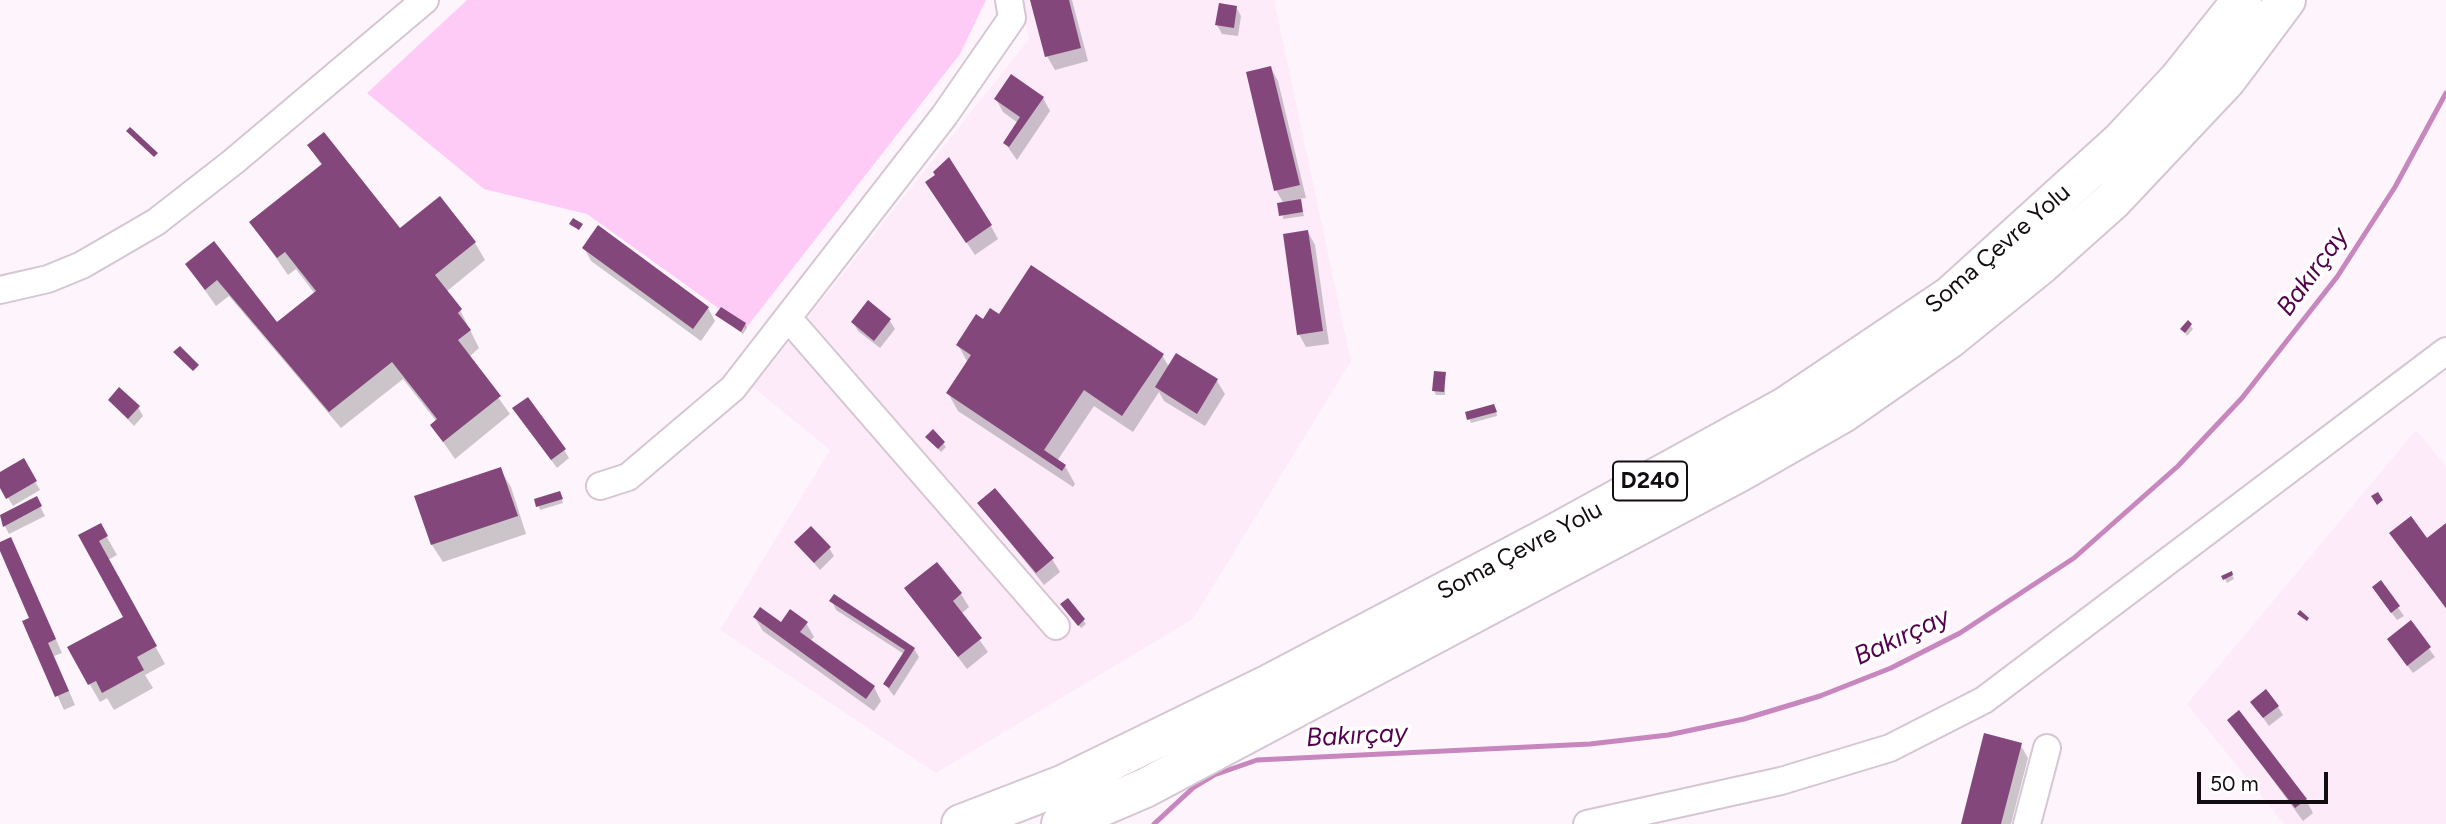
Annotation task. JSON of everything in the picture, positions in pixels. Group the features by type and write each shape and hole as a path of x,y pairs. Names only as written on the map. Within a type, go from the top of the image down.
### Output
{"highway":[{"name":"Soma Çevre Yolu","path":"961,824 1062,785 1269,684 1550,536 1785,407 1951,296 2121,141 2178,80 2242,0"},
{"name":"Soma Çevre Yolu","path":"1061,824 1145,788 1738,473 1843,413 1959,331 2038,267 2113,200 2227,79 2286,0"}],"street":[{"path":"0,290 48,278 82,265 156,222 233,162 425,0"},
{"path":"600,486 628,477 733,388 944,116 1012,18 1009,0"},
{"path":"788,318 1056,626"},
{"path":"1587,824 1781,781 1890,748 1984,700 2446,351"},
{"path":"2027,824 2047,748"}],"shaded area":[{"path":"467,0 986,0 960,54 746,328 587,214 484,189 367,93"},
{"path":"1021,0 1274,0 1351,361 1193,619 936,773 720,630 830,450 753,387 1029,39"},
{"path":"2416,430 2446,466 2446,824 2284,824 2187,704"}],"building":[{"path":"1030,0 1069,0 1081,48 1045,57"},
{"path":"1219,3 1237,6 1234,28 1215,25"},
{"path":"1271,66 1300,185 1274,191 1246,72"},
{"path":"1011,74 1044,97 1009,147 1003,143 1020,117 994,99"},
{"path":"130,127 158,153 154,157 126,131"},
{"path":"324,132 400,228 440,196 476,242 435,275 462,309 458,313 471,330 458,340 501,396 443,442 430,425 437,419 392,362 329,412 217,280 205,290 185,264 214,241 277,322 316,291 285,252 277,258 249,222 322,164 307,145"},
{"path":"949,157 992,225 966,243 925,182 935,175 933,172"},
{"path":"1301,199 1303,212 1279,216 1277,203"},
{"path":"573,218 583,224 579,230 569,224"},
{"path":"598,225 709,307 693,329 582,248"},
{"path":"1308,230 1323,331 1297,335 1283,234"},
{"path":"1031,265 1164,354 1122,416 1084,390 1044,450 1066,465 1062,471 946,393 971,355 956,345 976,314 983,319 990,308 999,314"},
{"path":"868,300 891,319 874,341 851,322"},
{"path":"721,307 746,323 741,332 715,315"},
{"path":"2188,320 2192,324 2185,333 2180,329"},
{"path":"180,346 199,365 193,371 173,352"},
{"path":"1176,353 1218,379 1197,414 1155,387"},
{"path":"1434,371 1446,372 1444,392 1432,391"},
{"path":"119,387 140,406 128,419 108,400"},
{"path":"528,397 566,449 551,460 512,408"},
{"path":"1494,404 1497,412 1467,420 1465,412"},
{"path":"933,429 945,442 938,449 925,437"},
{"path":"24,458 37,481 6,499 0,488 0,472"},
{"path":"501,467 518,516 431,545 414,496"},
{"path":"995,488 1054,558 1036,573 977,503"},
{"path":"560,491 563,499 536,507 534,499"},
{"path":"2378,492 2383,500 2377,505 2371,496"},
{"path":"37,496 42,506 3,527 0,515"},
{"path":"2411,516 2427,538 2446,523 2446,608 2389,533"},
{"path":"101,523 108,536 99,541 157,646 137,657 144,670 102,693 96,681 88,685 67,647 123,617 78,535"},
{"path":"811,526 831,547 814,563 794,542"},
{"path":"11,537 56,639 48,643 69,691 55,697 22,621 29,618 0,551 0,542"},
{"path":"937,562 962,593 953,601 982,638 958,657 904,588"},
{"path":"2232,571 2233,575 2223,580 2221,576"},
{"path":"2381,580 2400,606 2391,613 2372,587"},
{"path":"834,594 915,648 889,688 883,684 905,650 829,601"},
{"path":"1068,598 1085,619 1078,626 1060,604"},
{"path":"760,607 781,622 790,609 808,622 800,632 875,686 866,699 753,617"},
{"path":"2300,610 2309,618 2307,621 2297,614"},
{"path":"2411,620 2431,647 2407,666 2387,639"},
{"path":"2266,689 2279,706 2263,718 2250,702"},
{"path":"2239,710 2307,799 2295,808 2227,720"},
{"path":"1984,733 2022,743 2001,824 1961,824"}],"waterway":[{"name":"Bakırçay","path":"1154,824 1194,787 1214,775 1257,760 1590,744 1668,735 1744,719 1820,696 1891,668 1960,633 2074,558 2178,466 2242,398 2337,277 2395,187 2446,93"}]}
